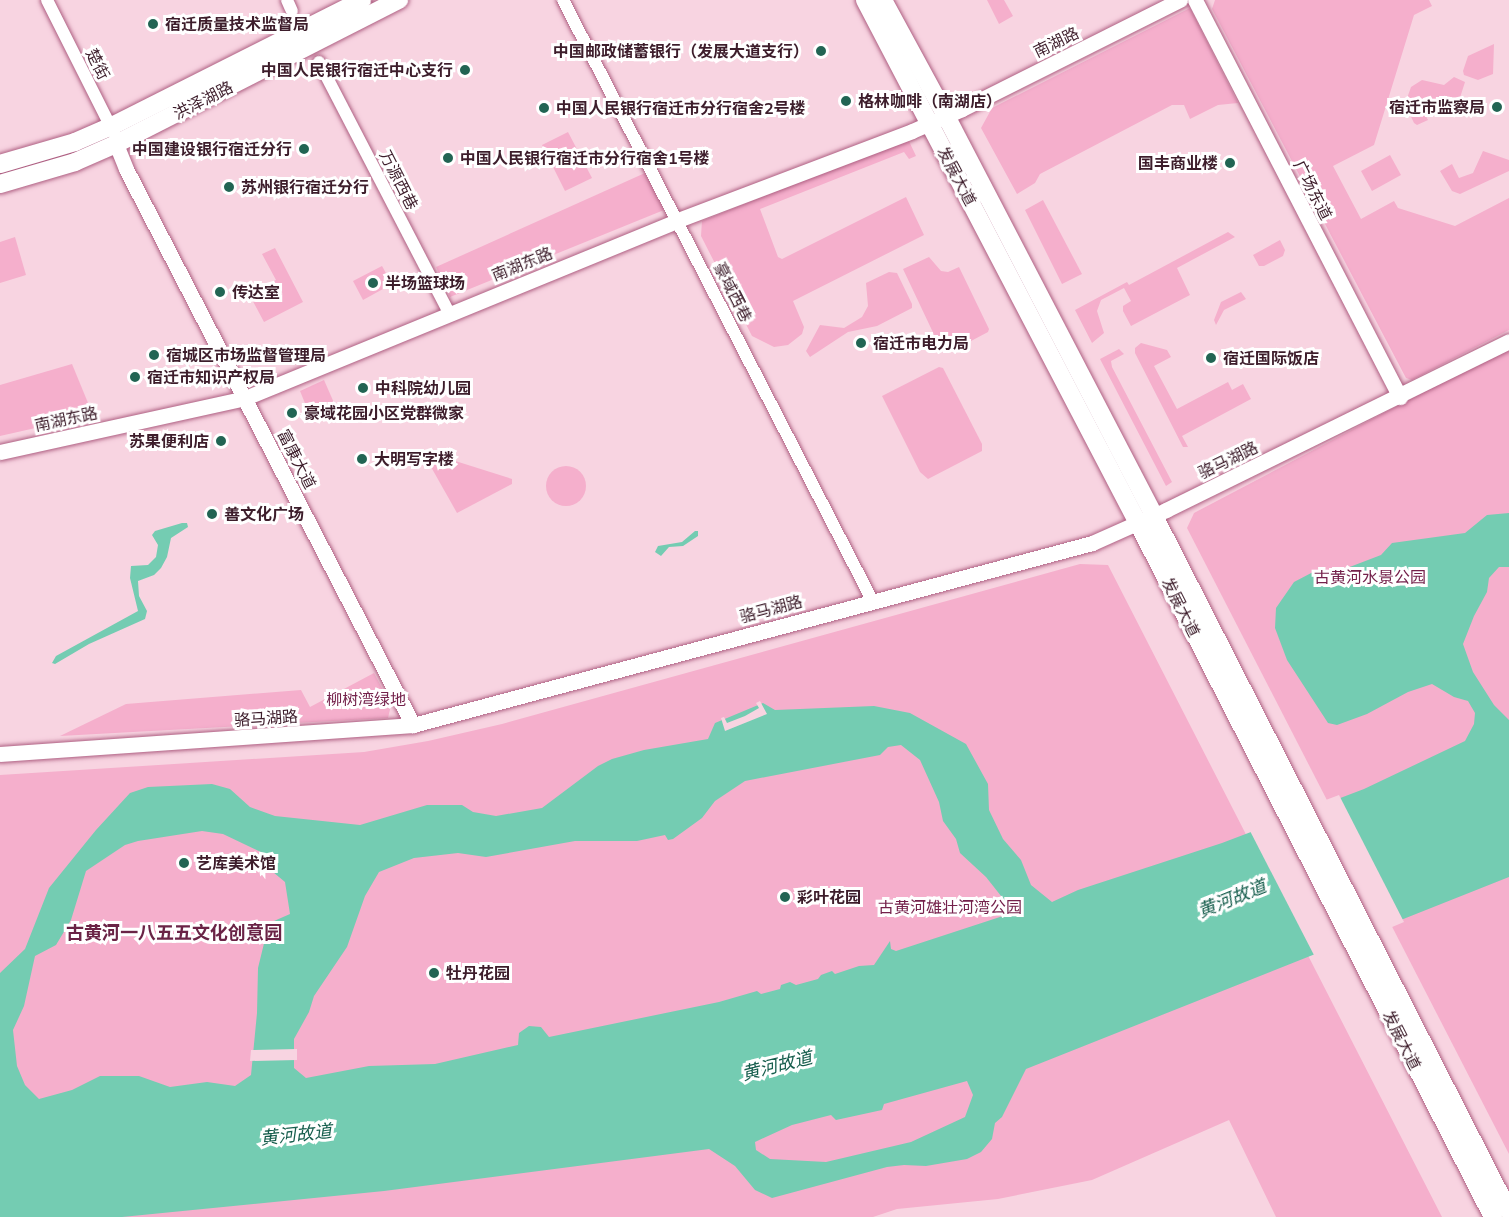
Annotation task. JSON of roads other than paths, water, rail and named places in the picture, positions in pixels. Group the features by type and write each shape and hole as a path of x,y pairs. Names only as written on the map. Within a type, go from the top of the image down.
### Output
{"main road":[{"name":"洪泽湖路","path":"0,184 75,162 114,135 362,0"},
{"name":"洪泽湖路","path":"0,164 75,142 114,135 399,0"},
{"name":"发展大道","path":"865,0 929,123 1146,519"},
{"name":"发展大道","path":"883,0 946,116 1146,519 1382,983 1493,1217"},
{"name":"发展大道","path":"1382,983 1509,1212"}],"street":[{"name":"楚街","path":"47,0 114,135"},
{"name":"豪域西巷","path":"563,0 872,600"},
{"name":"南湖路","path":"946,116 1180,0"},
{"name":"广场东道","path":"1195,0 1400,397"},
{"name":"万源西巷","path":"319,62 449,313"},
{"name":"南湖东路","path":"0,452 245,398 678,220 946,116"},
{"name":"富康大道","path":"114,135 126,169 413,725"},
{"name":"骆马湖路","path":"0,754 413,725 872,600 1092,543 1400,397 1509,341"}],"water":[{"name":"黄河故道","path":"1509,513 1509,567 1499,567 1489,578 1487,592 1463,644 1473,672 1494,705 1509,720 1509,877 1026,1069 1002,1117 995,1123 992,1139 981,1152 967,1159 926,1166 887,1167 772,1198 755,1190 735,1166 709,1149 384,1191 122,1217 0,1217 0,973 25,949 49,888 96,830 130,793 148,787 212,784 230,789 250,807 275,816 360,825 427,805 462,805 473,812 496,816 542,808 598,766 612,759 644,750 708,739 715,723 763,703 775,710 874,706 910,713 966,744 988,784 989,810 1003,839 1021,860 1031,885 1052,902 1078,890 1222,843 1364,789 1465,741 1474,724 1475,713 1468,701 1454,697 1432,684 1408,692 1367,714 1337,725 1328,723 1287,660 1275,628 1276,608 1294,582 1315,571 1334,573 1381,555 1392,543 1465,533 1487,515","holes":["901,745 920,760 939,802 943,821 956,839 960,853 986,877 1005,901 1003,916 896,951 891,949 890,941 874,965 859,966 835,974 832,971 821,975 818,979 796,985 790,982 781,985 780,989 761,994 757,991 719,1002 549,1037 541,1027 529,1026 519,1033 518,1045 435,1064 369,1066 306,1078 294,1068 294,1039 309,1012 314,996 347,947 365,896 379,872 414,858 458,853 486,857 575,841 637,841 665,835 668,840 673,839 702,818 715,801 745,781 880,755 888,747","202,831 223,834 265,854 273,872 285,882 290,914 274,921 268,927 258,968 257,1013 251,1075 235,1086 207,1082 170,1087 139,1076 100,1076 72,1090 39,1099 25,1085 17,1066 13,1030 24,1006 35,956 56,945 71,920 86,871 125,845","967,1081 973,1095 965,1117 911,1142 826,1162 770,1159 756,1150 755,1142 792,1125 831,1115 836,1120 882,1110 884,1104"]},
{"path":"187,523 188,527 171,538 167,557 161,568 154,575 138,581 139,596 147,611 145,619 89,644 55,664 52,663 56,656 138,611 130,578 131,566 148,565 156,557 158,545 152,535 155,531"},
{"path":"698,531 698,536 683,546 669,547 661,556 655,552 658,546 682,542"}],"place":[{"name":"宿迁质量技术监督局","path":"153,24"},
{"name":"中国邮政储蓄银行（发展大道支行）","path":"821,51"},
{"name":"中国人民银行宿迁中心支行","path":"465,70"},
{"name":"格林咖啡（南湖店）","path":"846,101"},
{"name":"宿迁市监察局","path":"1497,107"},
{"name":"中国人民银行宿迁市分行宿舍2号楼","path":"544,108"},
{"name":"中国建设银行宿迁分行","path":"304,149"},
{"name":"中国人民银行宿迁市分行宿舍1号楼","path":"448,158"},
{"name":"国丰商业楼","path":"1230,163"},
{"name":"苏州银行宿迁分行","path":"229,187"},
{"name":"半场篮球场","path":"373,283"},
{"name":"传达室","path":"220,292"},
{"name":"宿迁市电力局","path":"861,343"},
{"name":"宿城区市场监督管理局","path":"154,355"},
{"name":"宿迁国际饭店","path":"1211,358"},
{"name":"宿迁市知识产权局","path":"135,377"},
{"name":"中科院幼儿园","path":"363,388"},
{"name":"豪域花园小区党群微家","path":"292,413"},
{"name":"苏果便利店","path":"221,441"},
{"name":"大明写字楼","path":"362,459"},
{"name":"善文化广场","path":"212,514"},
{"name":"艺库美术馆","path":"184,863"},
{"name":"彩叶花园","path":"785,897"},
{"name":"牡丹花园","path":"434,973"}],"district":[{"name":"古黄河一八五五文化创意园","path":"174,933"}],"park label":[{"name":"古黄河水景公园","path":"1370,577"},
{"name":"柳树湾绿地","path":"366,699"},
{"name":"古黄河雄壮河湾公园","path":"950,907"}]}
